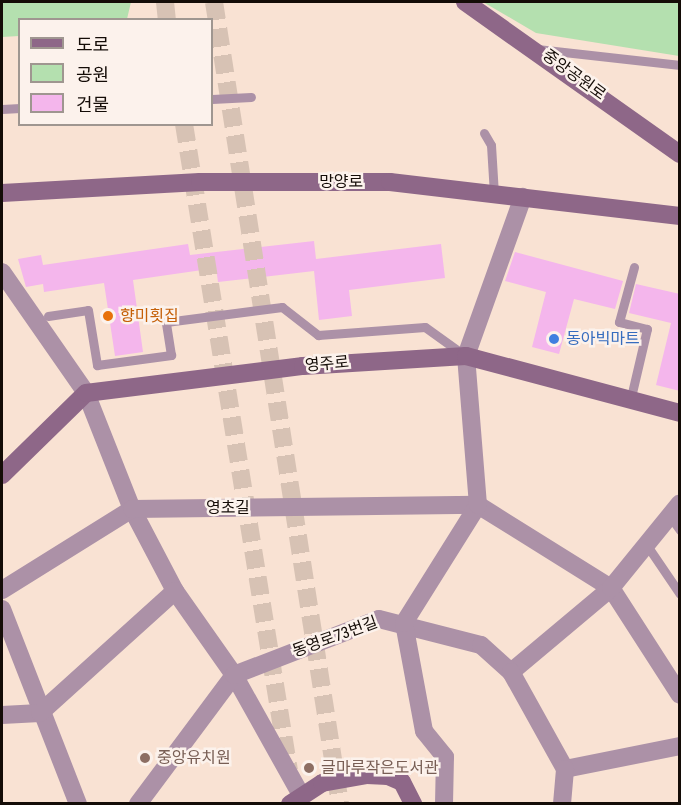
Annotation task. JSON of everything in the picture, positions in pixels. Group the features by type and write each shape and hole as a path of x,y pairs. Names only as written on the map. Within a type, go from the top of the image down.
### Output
{"street":[{"name":"중앙공원로","path":"465,2 537,49 680,154"},
{"name":"망양로","path":"2,193 200,182 390,182 680,216"},
{"path":"444,804 445,757 424,731 404,622 478,505 466,356 523,197"},
{"path":"2,272 86,393 132,509 175,591 234,675 295,799 322,783 388,776 402,782 413,804"},
{"name":"영주로","path":"86,393 303,366 466,356 631,397 680,413"},
{"path":"2,475 86,393"},
{"path":"478,505 611,588 674,670 680,695"},
{"name":"영초길","path":"132,509 478,505"},
{"path":"2,590 132,509"},
{"path":"511,672 611,588 646,544 676,516"},
{"path":"2,715 40,713 175,591"},
{"path":"2,609 40,713 78,804"},
{"name":"동영로73번길","path":"234,675 379,619 404,622 481,645 511,672 565,770"},
{"path":"138,804 234,675"},
{"path":"562,804 565,770 680,746"}],"lane":[{"path":"537,49 680,65"},
{"path":"213,99 250,97"},
{"path":"2,109 18,108"},
{"path":"484,133 491,145 494,194"},
{"path":"631,397 647,329 619,322 634,267"},
{"path":"48,316 88,310 97,365 171,355 166,322 282,307 318,335 425,327 466,356"},
{"path":"646,544 680,594"}],"green space":[{"path":"2,2 131,2 127,18 18,18 18,36 2,37"},
{"path":"483,2 679,2 679,56 536,33"}],"building":[{"path":"314,241 316,259 441,244 445,278 349,290 352,316 319,320 314,271 218,282 216,268 133,280 143,352 115,356 104,283 44,292 43,284 26,287 18,259 41,255 43,265 188,244 190,255"},
{"path":"515,252 623,281 615,309 574,299 559,354 532,347 546,292 505,281"},
{"path":"636,284 680,294 680,391 656,385 671,323 629,313"}],"tunnel":[{"path":"165,2 167,18"},
{"path":"214,2 340,804"},
{"path":"184,126 289,771"}],"place":[{"name":"향미횟집","path":"108,316"},
{"name":"동아빅마트","path":"554,339"},
{"name":"중앙유치원","path":"145,758"},
{"name":"글마루작은도서관","path":"309,768"}]}
